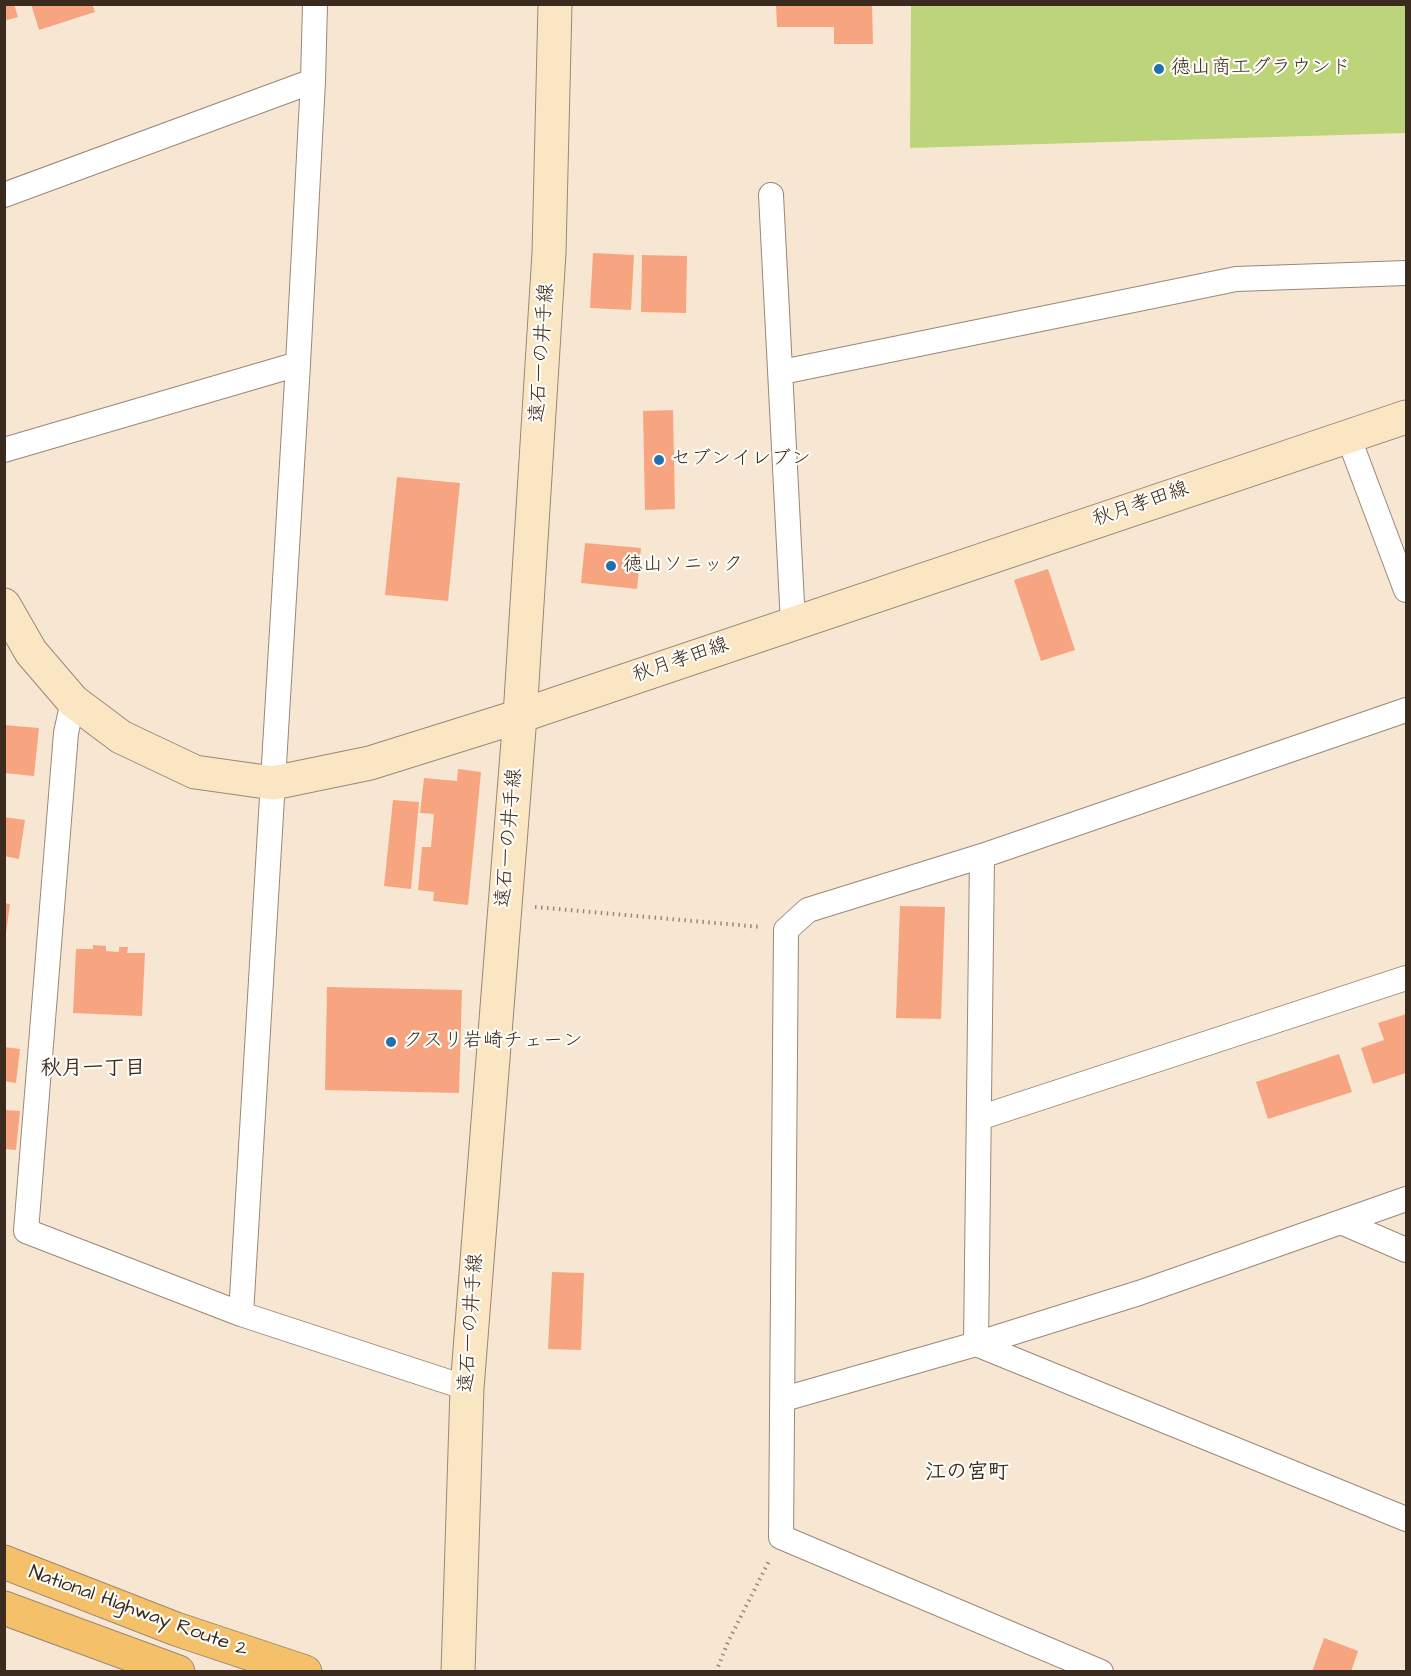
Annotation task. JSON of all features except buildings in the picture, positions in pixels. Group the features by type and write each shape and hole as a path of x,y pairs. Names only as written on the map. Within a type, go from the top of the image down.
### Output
{"highway":[{"name":"National Highway Route 2","path":"4,1562 176,1629 305,1671"},
{"path":"4,1608 178,1671"}],"street":[{"path":"241,1314 298,364 315,4"},
{"name":"遠石一の井手線","path":"458,1671 467,1388 520,716 549,253 555,4"},
{"path":"4,195 313,81"},
{"path":"771,195 794,623"},
{"path":"782,372 1236,279 1407,273"},
{"path":"4,450 298,364"},
{"name":"秋月孝田線","path":"4,605 31,652 73,701 121,737 195,772 273,783 370,763 520,716 1407,417"},
{"path":"1348,436 1407,590"},
{"path":"73,701 66,733 26,1231 241,1314 467,1388"},
{"path":"1101,1671 781,1537 784,1400 786,930 808,910 982,856 1407,710"},
{"path":"976,1344 982,856"},
{"path":"979,1118 1407,978"},
{"path":"784,1400 1139,1293 1407,1199"},
{"path":"1341,1222 1407,1250"},
{"path":"976,1344 1407,1519"}],"path":[{"path":"505,904 786,930"},
{"path":"716,1671 728,1642 781,1537"}],"green space":[{"name":"徳山商工グラウンド","path":"911,5 1406,5 1406,133 910,148"}],"place":[{"name":"徳山商工グラウンド","path":"1159,69"},
{"name":"セブンイレブン","path":"659,460"},
{"name":"徳山ソニック","path":"611,566"},
{"name":"クスリ岩崎チェーン","path":"391,1042"}],"district":[{"name":"秋月一丁目","path":"93,1070"},
{"name":"江の宮町","path":"967,1474"}]}
